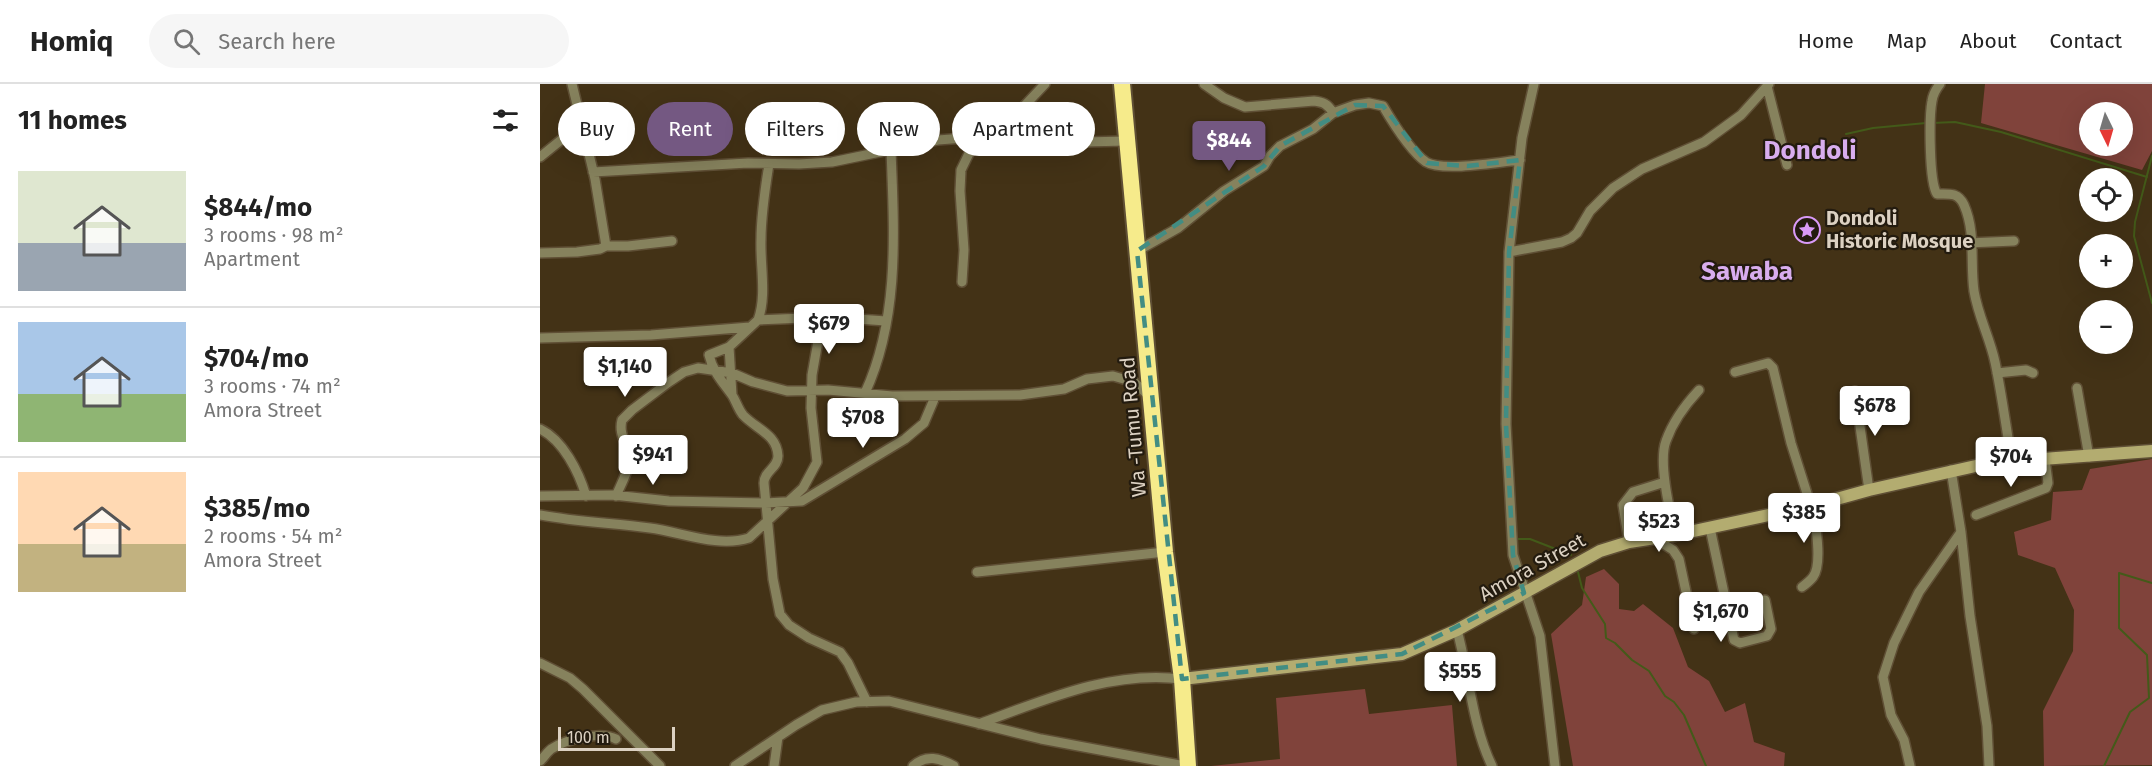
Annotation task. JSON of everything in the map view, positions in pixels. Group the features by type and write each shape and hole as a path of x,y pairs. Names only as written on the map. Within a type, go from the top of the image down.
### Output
{"highway":[{"name":"Wa -Tumu Road","path":"1122,84 1165,552 1182,679 1187,766"}],"street":[{"path":"572,84 577,102"},
{"path":"1028,102 1045,84"},
{"path":"1204,84 1224,98 1245,106 1322,102 1329,106 1333,113"},
{"path":"1534,84 1522,138 1509,252 1506,424 1513,555 1540,636 1555,766"},
{"path":"1940,84 1935,90 1932,101 1930,123 1932,183 1937,194 1955,195 1960,198 1968,218 1972,243 1971,265 1974,294 1997,373 2012,462"},
{"path":"1509,252 1562,242 1571,238 1577,233 1590,211 1613,188 1642,169 1704,142 1741,115 1768,85"},
{"path":"1768,85 1787,165"},
{"path":"1137,251 1178,228 1224,191 1264,166 1280,146 1313,129 1333,113 1355,105 1369,103 1383,106 1413,149 1427,163 1440,166 1467,166 1520,160"},
{"path":"1095,142 1126,141"},
{"path":"540,157 558,142"},
{"path":"589,156 606,246"},
{"path":"593,172 717,164 832,162 862,156"},
{"path":"865,393 876,368 893,288 894,213 891,156"},
{"path":"962,282 964,250 960,191 961,170 968,156"},
{"path":"758,320 762,292 760,237 769,164"},
{"path":"540,253 577,252 606,246 672,241"},
{"path":"1945,244 2014,241"},
{"path":"867,702 848,663 840,652 809,638 789,624 780,614 773,579 764,477 778,460 775,442 742,414 713,370 709,355 729,347 758,320 829,317 886,321"},
{"path":"540,514 651,528 701,538 739,541 749,538 803,488 817,462 811,408 812,390 818,341 829,317"},
{"path":"540,338 651,335 750,327"},
{"path":"729,347 732,396"},
{"path":"1736,372 1768,363 1773,368 1791,443 1812,506 1817,543 1816,570 1813,577 1802,587"},
{"path":"616,496 629,459 622,438 622,420 652,394 684,372 698,368 732,373 753,382 787,391 812,390 935,397 1020,395 1064,389 1087,379 1113,376 1134,382 1151,398"},
{"path":"1997,373 2026,370 2033,373"},
{"path":"2077,388 2089,457"},
{"path":"1675,535 1665,482 1665,443 1683,407 1699,390"},
{"path":"1855,391 1869,490"},
{"path":"540,496 616,496 669,501 765,503 802,501 905,439 924,423 935,397"},
{"path":"540,429 559,441 582,483 586,496"},
{"name":"Amora Street","path":"1182,679 1402,654 1457,630 1600,551 1629,542 1675,535 1812,506 1869,490 1989,463 2152,451"},
{"path":"1976,515 2046,488 2048,483 2045,459"},
{"path":"1952,470 1970,616 1987,726 1989,766"},
{"path":"1629,542 1623,505 1633,492 1665,482"},
{"path":"1710,528 1734,640 1740,643 1767,636 1771,629 1765,600"},
{"path":"1910,766 1904,740 1891,715 1883,677 1894,643 1919,592 1961,532"},
{"path":"1654,538 1673,550 1679,559 1694,629"},
{"path":"977,572 1165,552"},
{"path":"1457,630 1486,755 1492,766"},
{"path":"540,663 570,678 583,688 660,766"},
{"path":"979,724 1088,686 1130,678 1182,679"},
{"path":"735,766 822,710 855,702 889,701 1052,741 1187,766"},
{"path":"540,761 555,746 579,738 609,735 616,739"},
{"path":"774,766 778,737"},
{"path":"913,766 923,760 940,758 954,766"}],"highlighted area":[{"path":"1355,105 1383,106 1427,163 1467,166 1520,160 1509,252 1506,424 1513,555 1524,593 1402,654 1182,679 1137,251 1264,166 1280,146"}],"shaded area":[{"path":"1985,84 2152,84 2152,151 2142,170 2094,156 2133,156 2133,102 2079,102 2079,152 1981,123"},
{"path":"2152,459 2152,765 2044,766 2043,711 2073,651 2074,610 2055,568 2018,555 2014,532 2051,520 2053,492 2082,490 2090,469"},
{"path":"1604,569 1619,584 1619,609 1634,611 1643,604 1673,628 1688,667 1709,681 1725,712 1745,703 1754,742 1785,753 1784,766 1573,766 1551,634 1582,605 1586,577"},
{"path":"1365,689 1369,714 1452,705 1457,766 1211,766 1280,759 1276,698"}],"waterway":[{"path":"1932,123 1955,122 2001,132 2147,177"},
{"path":"1846,134 1873,128 1926,123"},
{"path":"2152,156 2135,222 2134,236 2152,303"},
{"path":"1517,539 1530,539 1571,555"},
{"path":"1578,572 1582,588 1605,624 1606,638 1649,671 1665,696 1674,702 1684,715 1706,766"},
{"path":"2104,766 2130,712 2149,698 2147,655 2119,628 2119,573 2152,583"}],"place":[{"name":"Dondoli Historic Mosque","path":"1807,230"}],"district":[{"name":"Dondoli","path":"1810,150"},
{"name":"Sawaba","path":"1747,271"}]}
